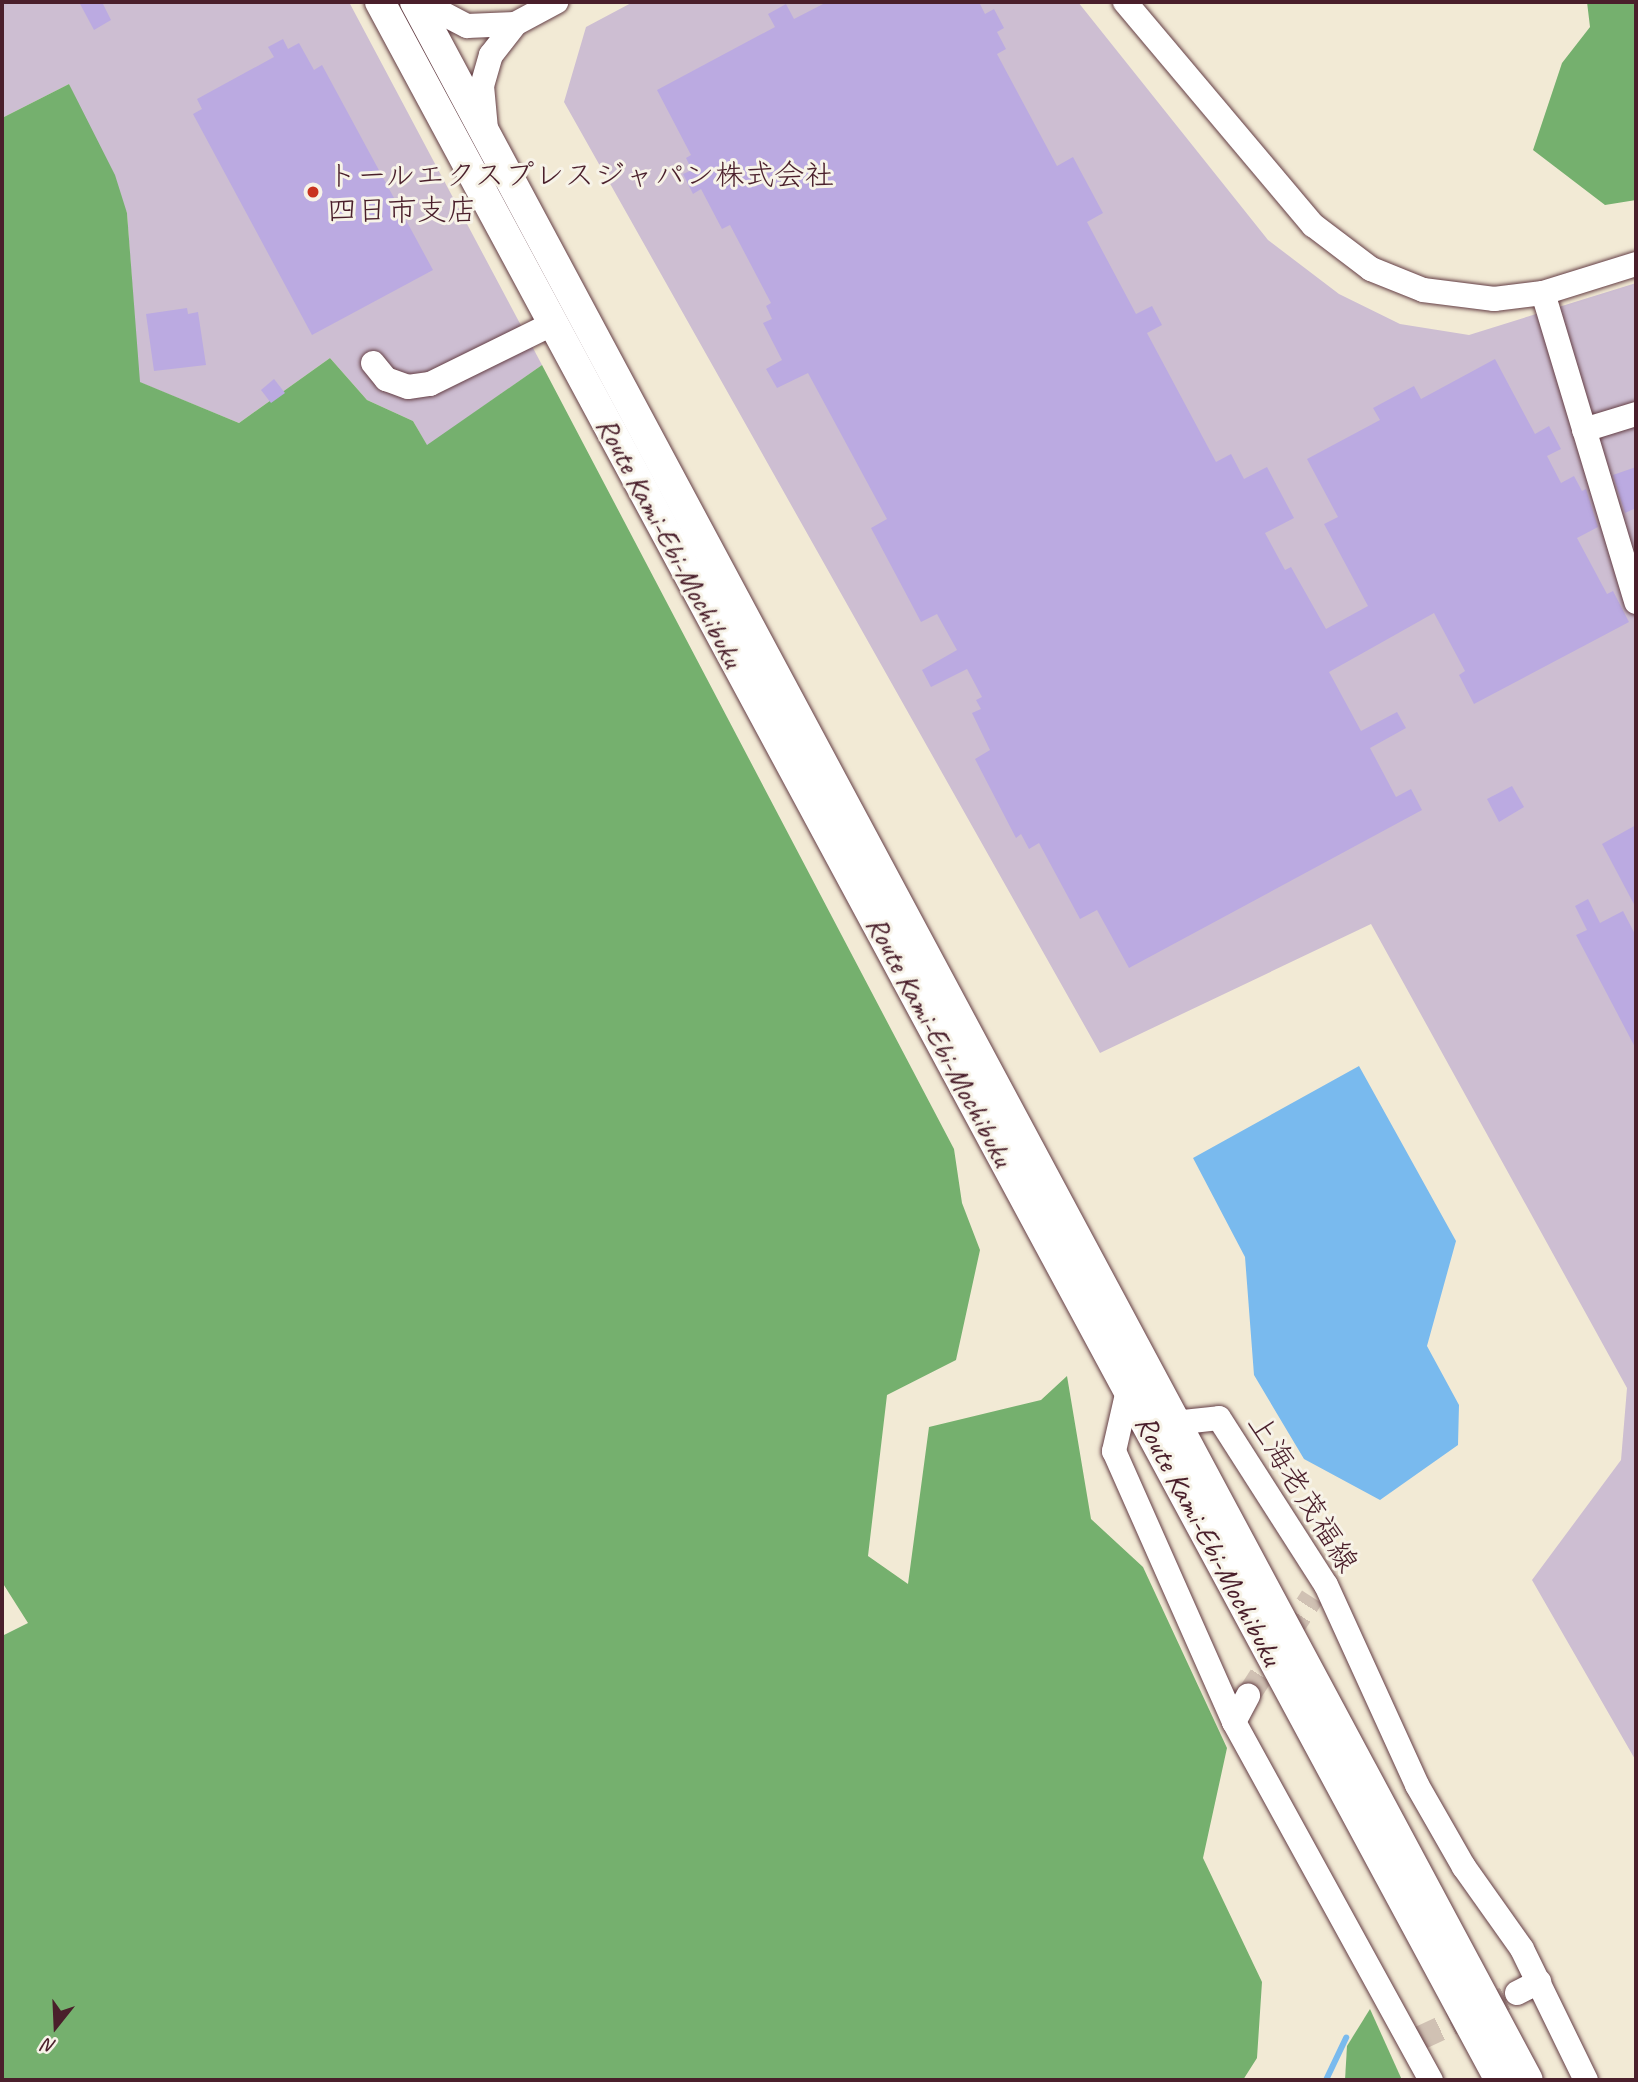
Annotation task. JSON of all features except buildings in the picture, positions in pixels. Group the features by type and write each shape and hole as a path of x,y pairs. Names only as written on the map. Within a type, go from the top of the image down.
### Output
{"main road":[{"name":"Route Kami-Ebi-Mochibuku","path":"380,2 1500,2080"},
{"name":"Route Kami-Ebi-Mochibuku","path":"415,2 1528,2080"}],"street":[{"path":"421,2 467,26 515,24 556,2"},
{"path":"1125,2 1313,225 1353,259 1396,281 1448,295 1494,299 1543,293 1636,264"},
{"path":"488,140 484,69 515,24"},
{"path":"1543,293 1636,602"},
{"path":"373,363 386,379 408,387 430,384 552,324"},
{"path":"1584,430 1636,414"},
{"path":"1128,1390 1114,1451 1234,1722 1413,2041 1431,2080"},
{"name":"上海老茂福線","path":"1174,1423 1219,1418 1319,1591 1354,1643 1417,1785 1539,1982 1586,2080"},
{"path":"1234,1722 1248,1696"},
{"path":"1517,1993 1539,1982"}],"shaded area":[{"path":"2,2 349,2 542,365 427,446 413,421 367,400 330,358 239,423 139,382 127,213 69,84 2,118"},
{"path":"633,2 1078,2 1268,240 1339,294 1400,324 1469,335 1636,283 1636,1761 1532,1580 1621,1460 1627,1388 1371,924 1100,1053 564,102 586,27"}],"green space":[{"path":"1587,2 1636,2 1636,200 1605,205 1533,150 1562,63 1590,27"},
{"path":"69,84 115,175 127,213 140,382 239,423 330,358 367,400 413,421 427,445 542,365 954,1149 962,1203 980,1250 956,1360 887,1395 868,1556 908,1584 929,1427 1041,1400 1067,1376 1091,1519 1143,1567 1227,1748 1203,1858 1262,1982 1257,2058 1243,2080 2,2080 2,1636 28,1623 2,1582 2,118"},
{"path":"1370,2009 1402,2080 1345,2080 1347,2046"}],"water":[{"path":"1359,1066 1456,1241 1427,1346 1459,1405 1458,1445 1380,1500 1304,1459 1254,1375 1245,1257 1193,1158"}],"waterway":[{"path":"1326,2080 1346,2038"}],"tunnel":[{"path":"1248,1696 1312,1597"},
{"path":"1418,2039 1517,1993"}],"place":[{"name":"トールエクスプレスジャパン株式会社 四日市支店","path":"313,192"}]}
